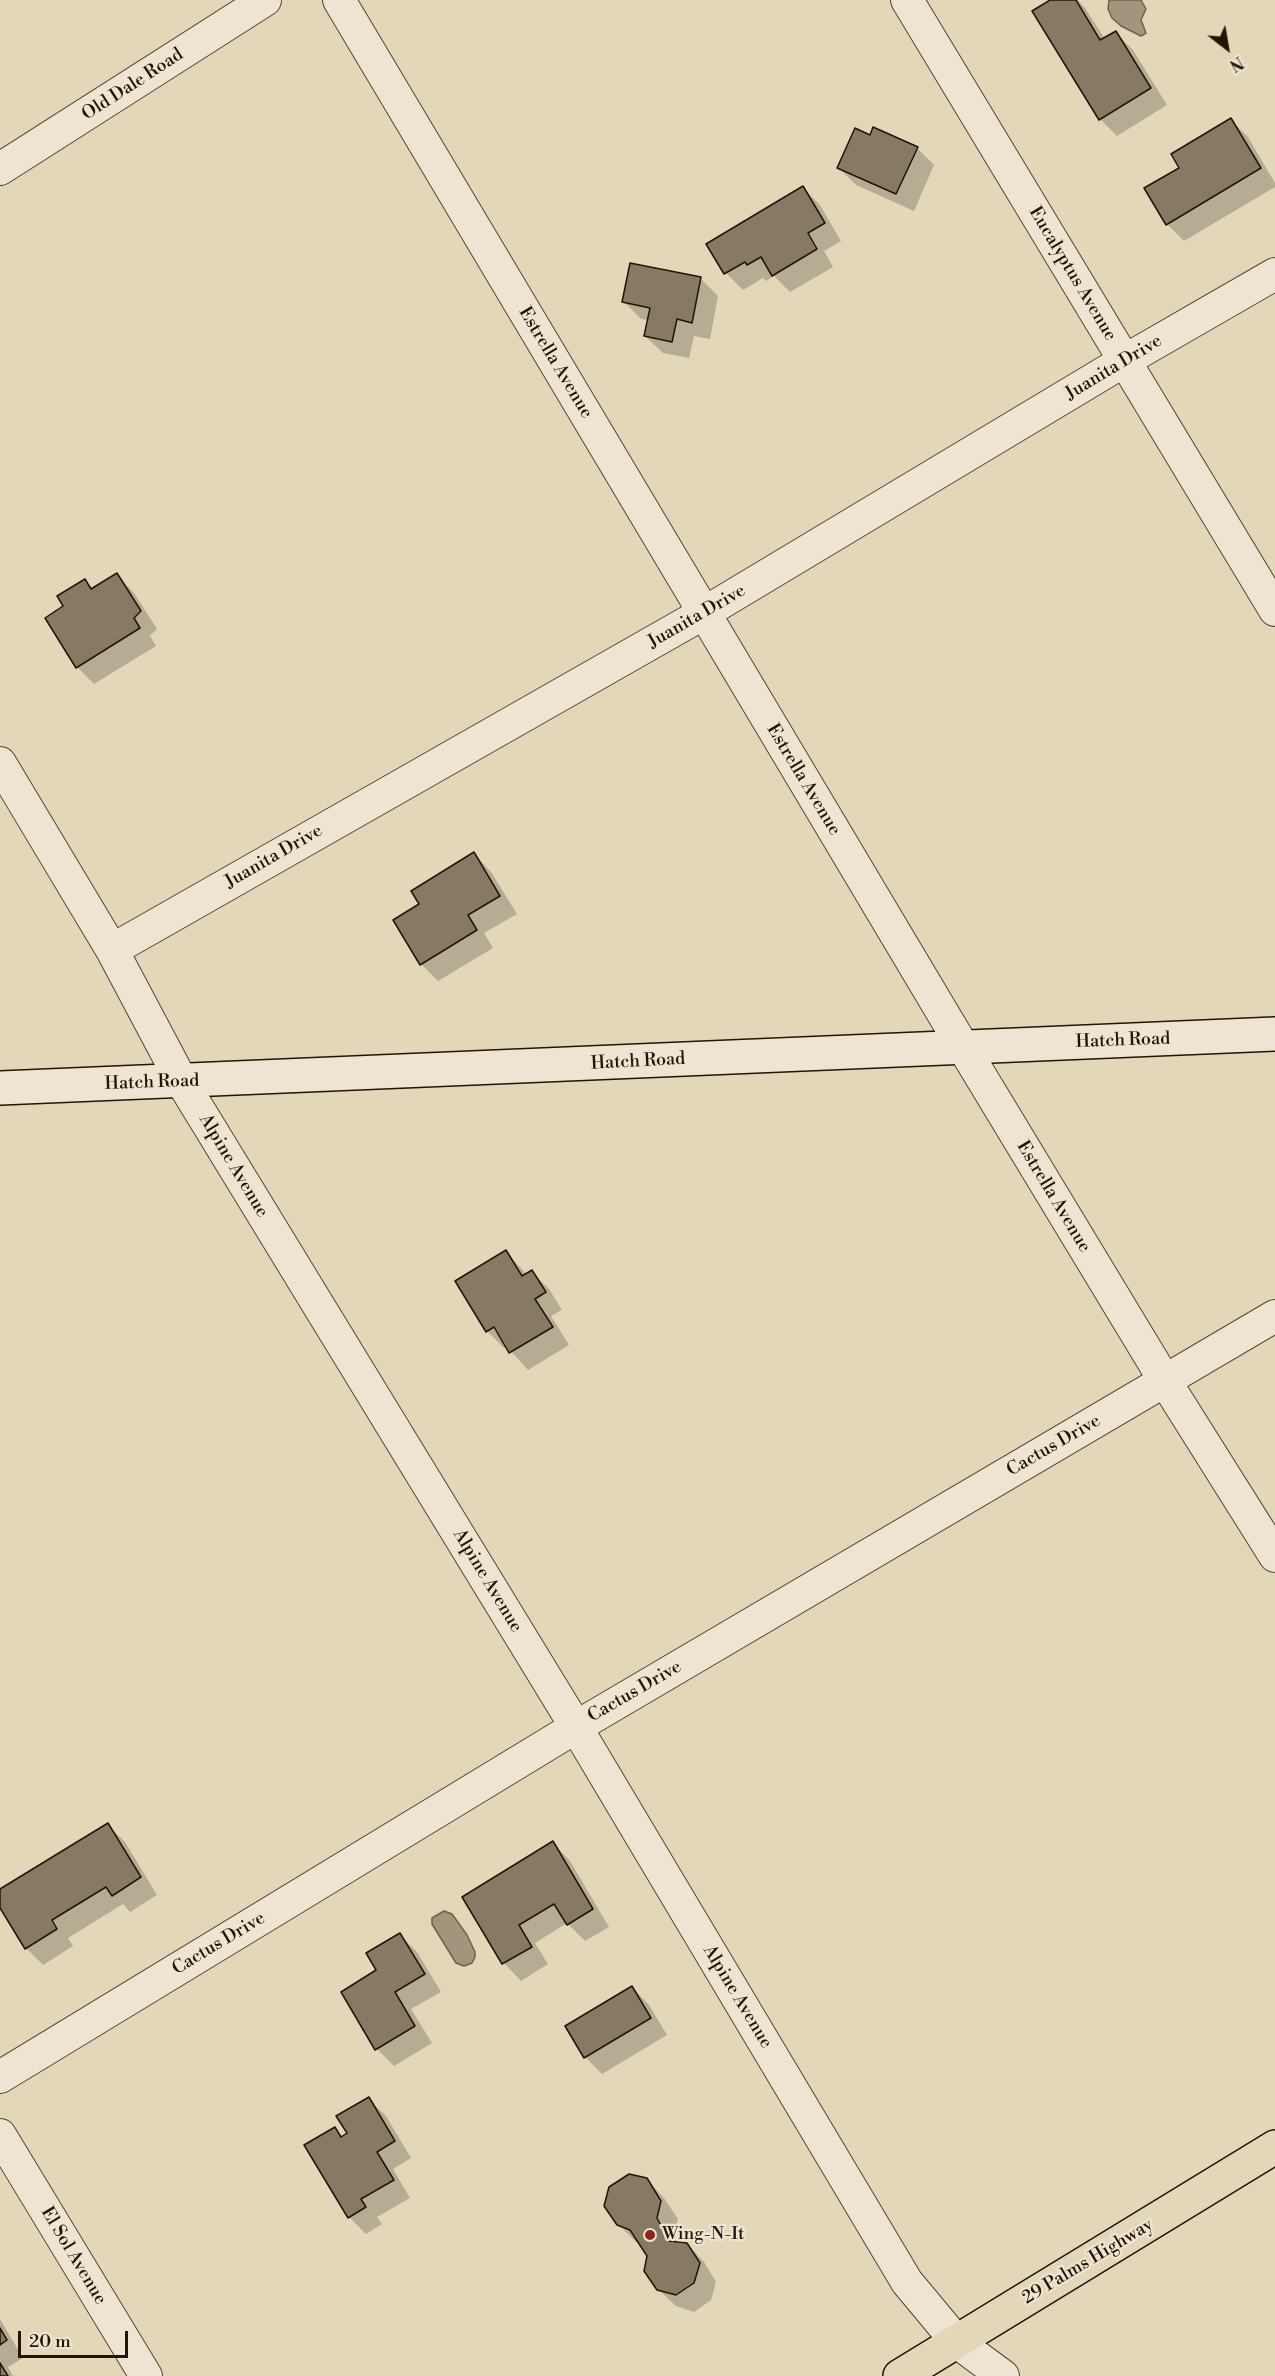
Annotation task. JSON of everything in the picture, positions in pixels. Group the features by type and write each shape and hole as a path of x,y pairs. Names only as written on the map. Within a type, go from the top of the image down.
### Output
{"main road":[{"name":"29 Palms Highway","path":"900,2376 1275,2148"}],"street":[{"name":"Old Dale Road","path":"0,169 266,0"},
{"name":"Estrella Avenue","path":"339,0 963,1047 1165,1381 1275,1556"},
{"name":"Eucalyptus Avenue","path":"907,0 1275,610"},
{"name":"Juanita Drive","path":"112,950 704,614 1124,361 1275,274"},
{"name":"Alpine Avenue","path":"0,763 112,950 182,1082 576,1727 907,2282 957,2342 1003,2376"},
{"name":"Hatch Road","path":"0,1088 1275,1034"},
{"name":"Cactus Drive","path":"0,2077 576,1727 1275,1316"},
{"name":"El Sol Avenue","path":"0,2135 146,2376"}],"shaded area":[{"path":"1109,0 1141,0 1146,9 1141,20 1146,33 1141,36 1121,26 1112,18 1108,9"},
{"path":"444,1911 452,1914 467,1935 475,1952 472,1963 464,1966 456,1963 432,1924 432,1918"}],"building":[{"path":"1050,0 1076,0 1100,40 1116,31 1151,88 1099,120 1032,11"},
{"path":"1231,118 1261,168 1166,225 1144,188 1179,168 1171,154"},
{"path":"873,127 918,147 896,194 837,168 855,128 870,135"},
{"path":"803,186 825,223 808,233 817,249 772,276 761,257 747,265 745,262 724,274 706,244"},
{"path":"630,263 701,277 692,323 677,319 672,342 644,336 650,308 622,302"},
{"path":"117,573 141,611 134,618 140,628 76,668 45,618 63,606 57,596 85,579 91,589"},
{"path":"474,852 500,896 468,915 477,930 420,965 393,920 419,904 411,891"},
{"path":"506,1250 522,1276 532,1270 546,1292 535,1299 553,1327 509,1353 494,1327 486,1332 455,1281"},
{"path":"108,1823 141,1877 112,1896 106,1887 52,1920 57,1929 25,1949 0,1908 0,1889"},
{"path":"553,1841 593,1909 567,1925 554,1904 519,1925 532,1947 502,1964 462,1897"},
{"path":"400,1933 425,1974 395,1992 415,2026 375,2050 341,1992 376,1970 366,1953"},
{"path":"632,1986 651,2018 584,2058 565,2026"},
{"path":"369,2097 395,2141 377,2152 394,2180 361,2199 366,2207 348,2218 304,2145 335,2127 341,2137 347,2133 336,2116"},
{"name":"Wing-N-It","path":"629,2174 647,2178 661,2201 657,2218 669,2241 687,2243 700,2263 694,2283 676,2295 657,2290 644,2271 647,2256 630,2230 617,2225 604,2206 609,2187"},
{"path":"0,2328 7,2340 0,2345"},
{"path":"0,2363 8,2376 0,2376"}],"place":[{"name":"Wing-N-It","path":"650,2235"}]}
